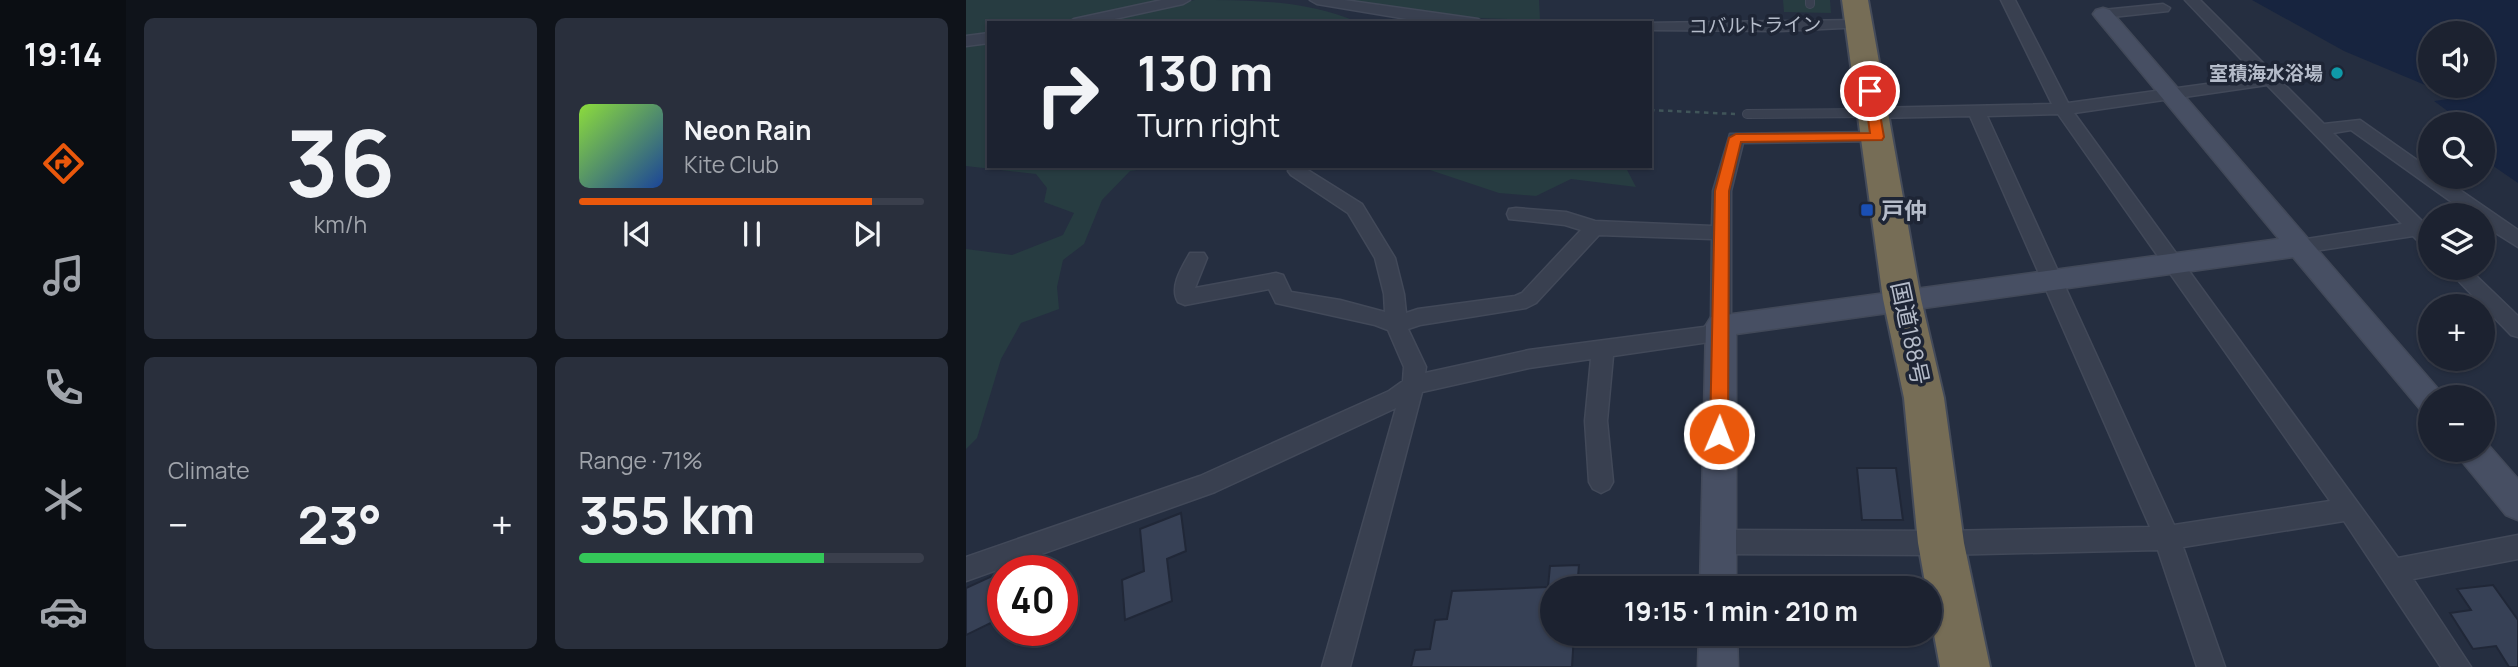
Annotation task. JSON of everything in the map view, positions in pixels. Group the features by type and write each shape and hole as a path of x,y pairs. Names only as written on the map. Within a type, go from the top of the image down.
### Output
{"highway":[{"name":"国道188号","path":"1857,12 1902,299 1924,398 1941,542 1965,667"}],"street":[{"path":"1083,21 1183,0"},
{"path":"1317,0 1456,21"},
{"path":"2008,0 2063,109 2394,571 2457,667"},
{"path":"2192,0 2318,130 2418,224"},
{"path":"2103,14 2163,8"},
{"name":"コバルトライン","path":"1652,26 1780,27 1857,12"},
{"path":"2103,14 2418,385"},
{"path":"966,41 987,38"},
{"path":"1718,576 1722,191 1736,138 1977,112 2063,109 2268,80"},
{"path":"1977,112 2167,538 2211,667"},
{"path":"2318,130 2354,124 2464,203"},
{"path":"1297,171 1355,209 1385,258 1394,294 1395,325 1415,367 1413,385 1336,667"},
{"path":"1516,214 1566,219 1594,228 1721,233"},
{"path":"2495,224 2518,240"},
{"path":"1197,258 1185,284 1185,297 1276,281 1283,298 1342,308 1382,318 1395,325 1418,317 1519,303 1529,298 1594,228"},
{"path":"966,569 1207,484 1397,397 1413,385 1530,359 1709,334 1721,325 2301,246 2418,233"},
{"path":"2468,280 2518,329"},
{"path":"1601,482 1596,422 1603,348"},
{"path":"2485,462 2513,490"},
{"path":"1717,542 2167,538 2350,509"},
{"path":"2394,571 2518,547"},
{"path":"1718,646 1718,667"}],"lane":[{"path":"1747,114 1875,125"}],"path":[{"path":"1652,110 1747,114"}],"green space":[{"path":"966,0 1165,0 1069,21 987,21 987,168 1150,168 1130,171 1102,200 1084,244 1063,260 1057,287 1059,309 1021,323 1001,359 977,438 966,449 966,249 1012,255 1063,235 1074,213 1044,202 1047,188 1036,174 966,166"},
{"path":"1195,0 1279,3 1320,10 1354,21 1095,21"},
{"path":"1351,0 1539,0 1540,20 1472,18 1473,21 1411,21 1398,9"},
{"path":"1783,0 1830,0 1831,13 1784,12"},
{"path":"1424,168 1626,168 1636,187 1571,179 1536,196 1499,193"}],"water":[{"path":"2252,0 2518,0 2518,183 2495,167 2495,112 2449,112 2434,101 2495,98 2495,21 2418,21 2418,82 2344,51"}],"building":[{"path":"1857,468 1896,468 1903,520 1862,520"},
{"path":"1181,513 1186,551 1167,559 1172,601 1125,620 1122,580 1144,571 1140,529"},
{"path":"1579,565 1578,576 1549,576 1550,566"},
{"path":"987,578 987,625 966,635 966,588"},
{"path":"2493,585 2518,620 2518,667 2509,667 2496,646 2473,649 2450,613 2471,610 2457,589"},
{"path":"1540,587 1540,646 1573,646 1572,667 1411,667 1415,650 1430,649 1435,620 1447,619 1452,591"}],"place":[{"name":"室積海水浴場","path":"2337,73"},
{"name":"戸仲","path":"1867,210"}],"route":[{"path":"1719,434 1722,191 1736,138 1877,137 1870,91"}]}
